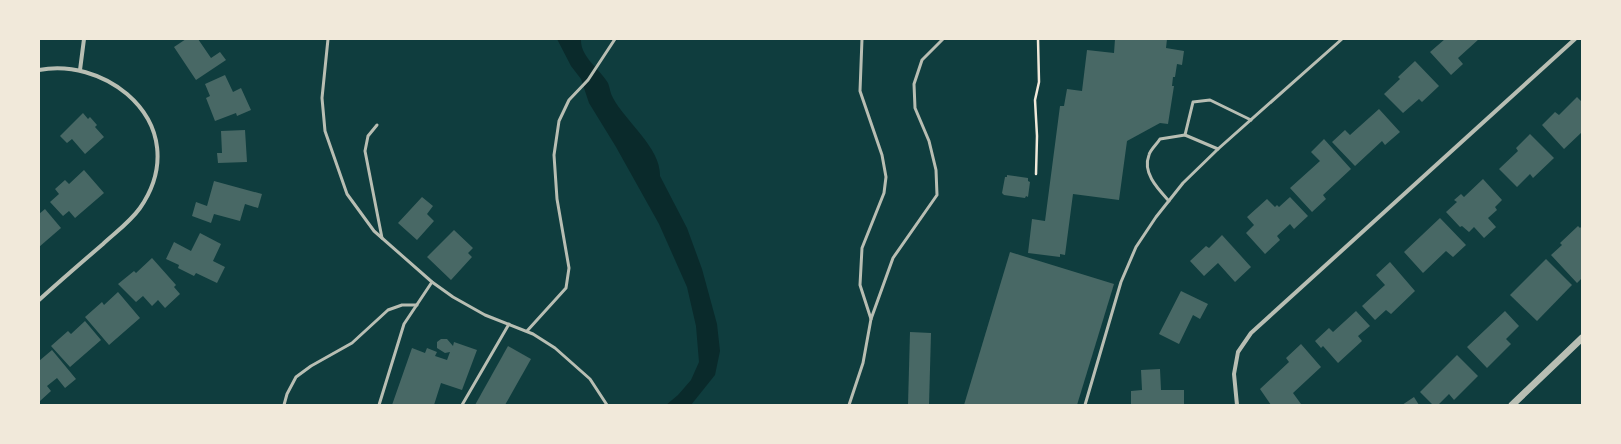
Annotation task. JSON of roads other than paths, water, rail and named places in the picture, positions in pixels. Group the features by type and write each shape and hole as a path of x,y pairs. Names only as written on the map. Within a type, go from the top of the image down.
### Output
{"street":[{"path":"80,70 84,39"},
{"path":"1237,405 1234,374 1238,352 1251,333 1575,39"},
{"path":"39,70 48,68 80,70 115,84 131,98 145,114 155,131 158,152 150,192 140,209 124,226 39,300"},
{"path":"1512,405 1582,338"}],"lane":[{"path":"328,39 322,98 327,137 347,194 374,230 432,282 468,306 527,331 544,340 568,357 590,379 607,405"},
{"path":"527,331 566,288 569,268 557,199 554,155 559,121 570,100 588,80 614,39"},
{"path":"862,39 860,91 882,155 886,177 884,193 862,248 860,285 871,319"},
{"path":"849,405 863,363 871,319 893,258 937,195 936,170 929,141 915,108 914,84 922,60 942,39"},
{"path":"1085,405 1127,266 1140,242 1169,200 1183,183 1218,149 1341,39"},
{"path":"1185,135 1193,102 1210,100 1251,120"},
{"path":"377,125 368,136 365,151 382,238"},
{"path":"1169,200 1153,183 1148,171 1148,155 1160,139 1185,135 1218,149"},
{"path":"379,405 404,324 432,282"},
{"path":"284,405 287,394 296,377 311,366 352,343 388,310 402,304 416,305"},
{"path":"462,405 509,324"}],"water":[{"path":"557,39 581,39 584,52 587,57 605,78 612,96 619,107 655,155 659,166 660,176 687,228 702,269 717,324 720,351 715,375 691,405 666,405 678,395 691,380 699,362 696,326 687,287 659,224 616,147 589,103 581,79 571,66"}]}
